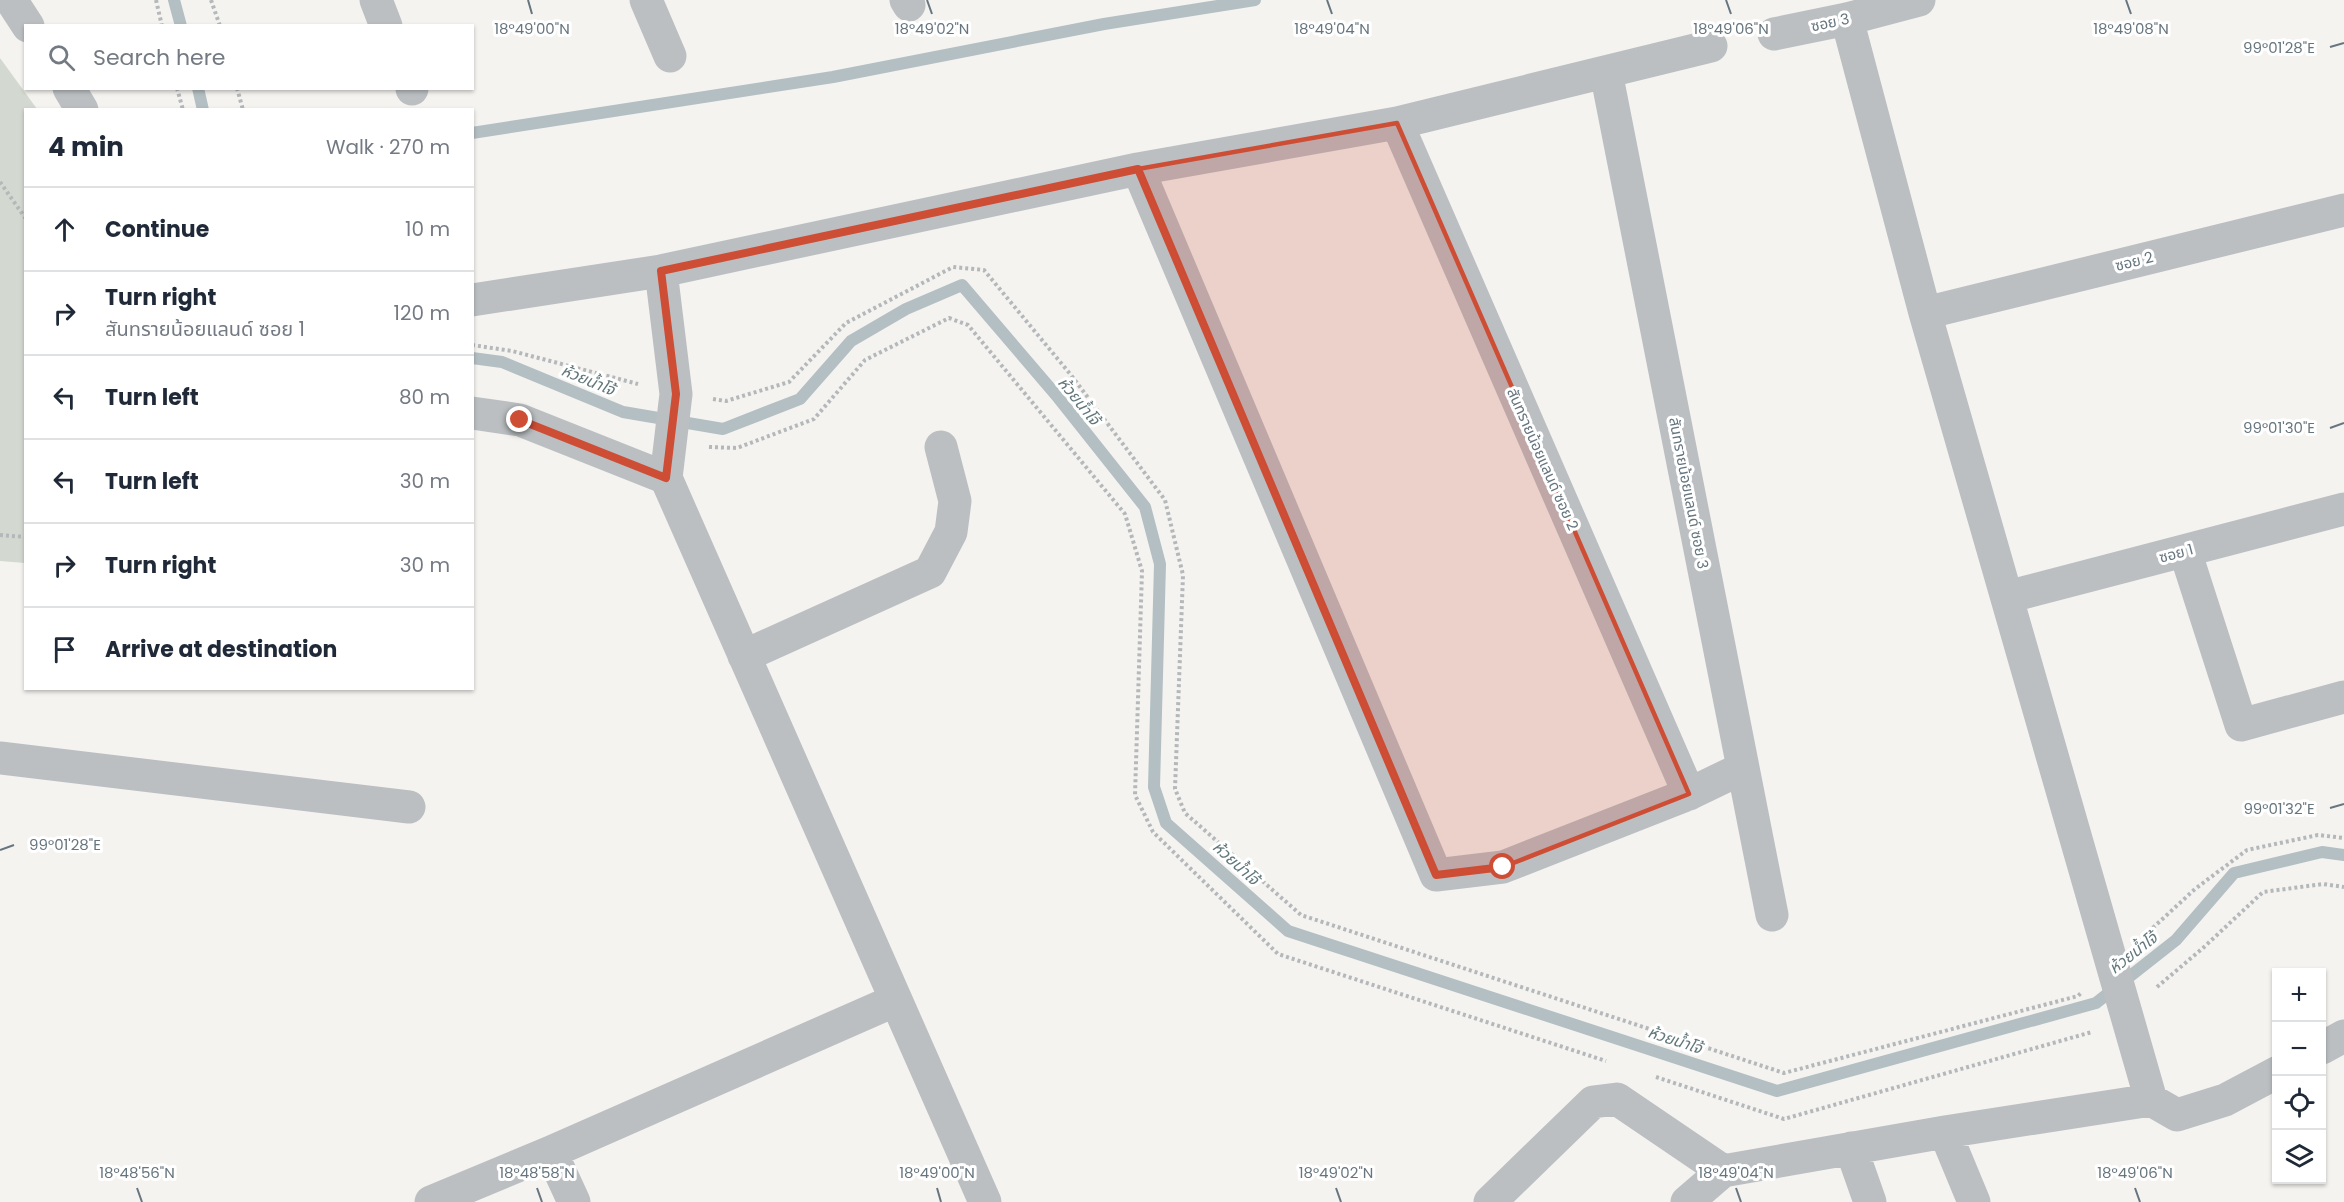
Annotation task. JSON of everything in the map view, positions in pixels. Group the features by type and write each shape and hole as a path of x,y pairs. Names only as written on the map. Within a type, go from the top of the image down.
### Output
{"street":[{"path":"11,0 27,24"},
{"path":"376,0 385,24"},
{"path":"646,0 670,56"},
{"name":"ซอย 3","path":"1774,34 1847,19 1919,0"},
{"path":"1847,19 1924,314 2151,1100"},
{"path":"474,300 661,271 1138,169 1397,123 1711,46"},
{"name":"สันทรายน้อยแลนด์ ซอย 3","path":"1606,72 1772,915"},
{"path":"70,90 81,108"},
{"name":"สันทรายน้อยแลนด์ ซอย 2","path":"1397,123 1689,794"},
{"path":"1138,169 1436,875 1503,867 1689,794 1743,768"},
{"name":"ซอย 2","path":"1924,314 2344,210"},
{"path":"661,271 676,394 666,478 985,1202"},
{"path":"474,413 520,420 666,478"},
{"path":"744,656 930,572 951,532 955,501 941,447"},
{"name":"ซอย 1","path":"2007,597 2344,509"},
{"path":"2185,551 2241,725 2344,697"},
{"path":"0,758 409,807"},
{"path":"430,1202 551,1152 896,1000"},
{"path":"2326,1046 2344,1036"},
{"path":"1687,1202 1723,1171 1945,1132 2151,1100 2177,1116 2225,1100 2272,1076"},
{"path":"1490,1202 1593,1102 1617,1099 1723,1171"},
{"path":"1945,1132 1974,1202"},
{"path":"1851,1148 1870,1202"},
{"path":"551,1152 574,1202"}],"path":[{"path":"156,0 162,24"},
{"path":"212,0 219,24"},
{"path":"178,90 182,108"},
{"path":"238,90 242,108"},
{"path":"0,182 24,216"},
{"path":"0,535 24,537"}],"highlighted area":[{"path":"1397,123 1689,794 1503,867 1436,875 1138,169"}],"shaded area":[{"path":"0,58 36,108 24,108 24,563 0,561"}],"waterway":[{"name":"ห้วยน้ำโจ้","path":"174,0 180,24"},
{"path":"474,133 833,77 1104,24 1255,0"},
{"name":"ห้วยน้ำโจ้","path":"198,90 203,108"},
{"name":"ห้วยน้ำโจ้","path":"474,358 502,362 623,412 723,429 800,399 851,341 906,309 962,285 1056,395 1145,507 1160,564 1154,787 1166,823 1288,931 1777,1091 2096,1003 2176,940 2234,873 2322,852 2344,855"}],"route":[{"path":"520,420 666,478 676,394 661,271 1138,169 1436,875 1503,867"}]}
